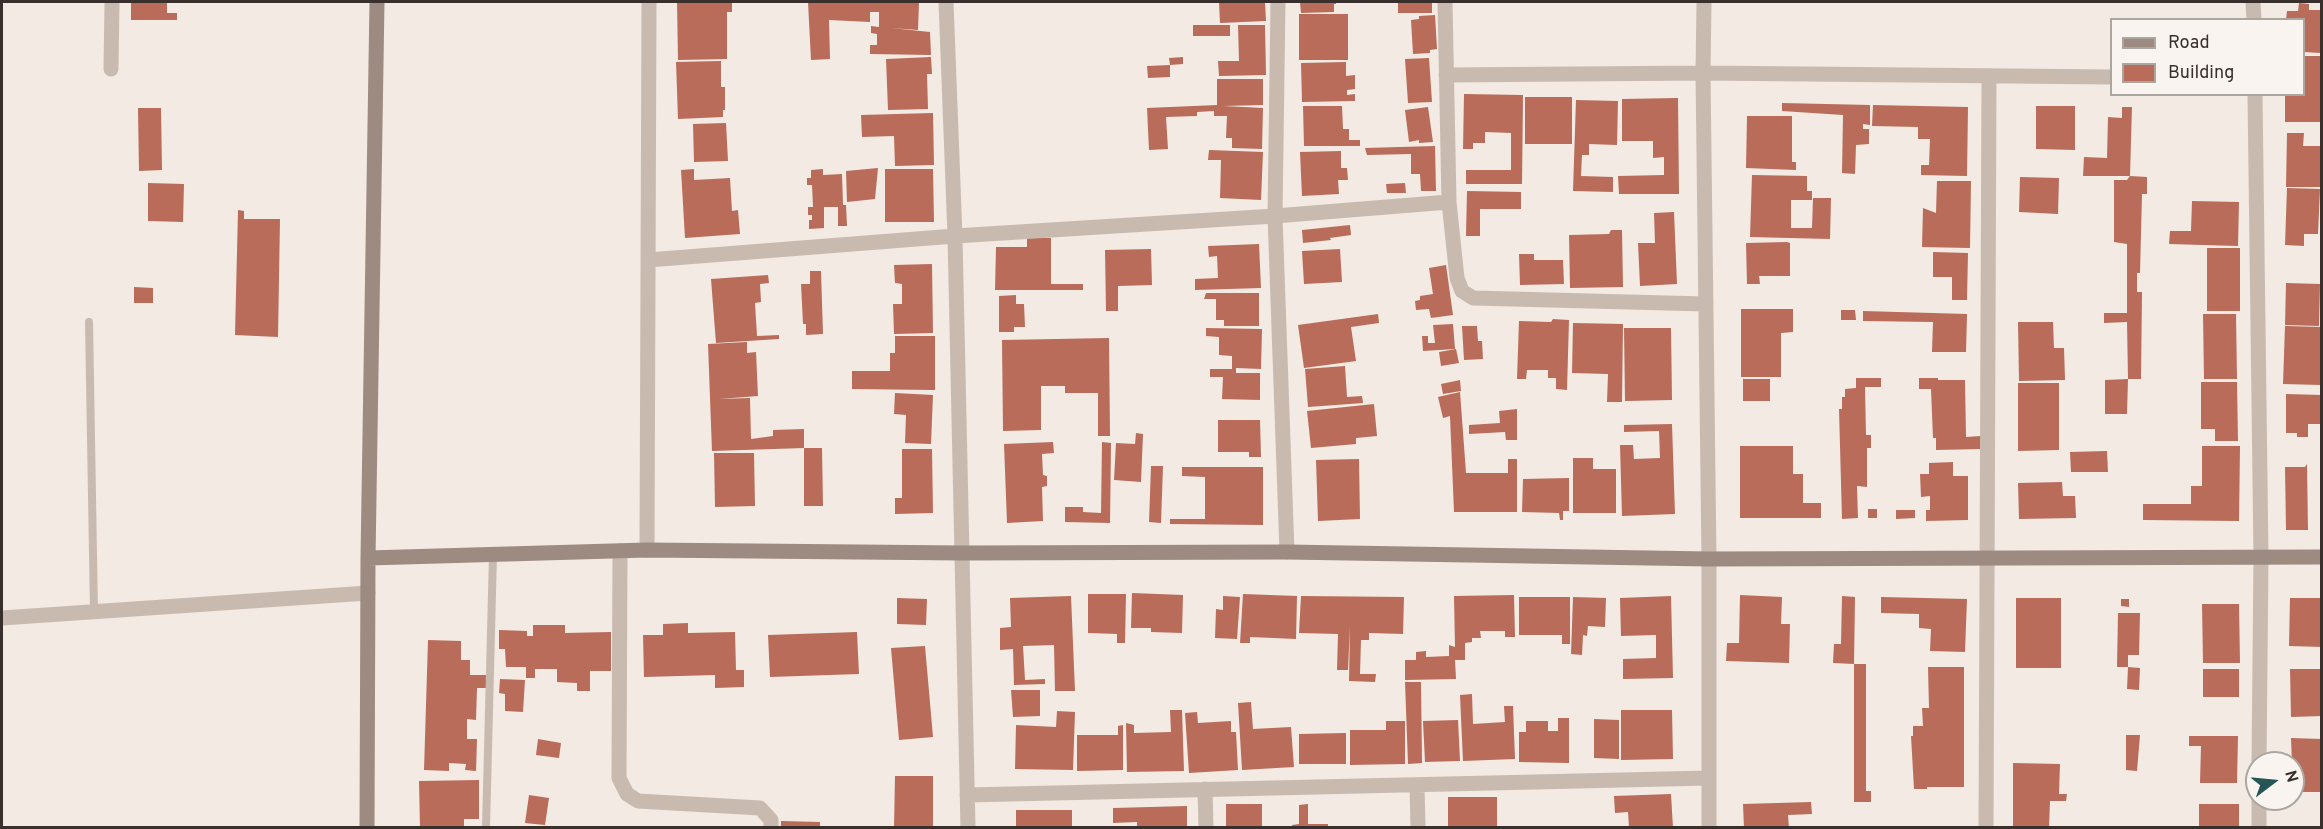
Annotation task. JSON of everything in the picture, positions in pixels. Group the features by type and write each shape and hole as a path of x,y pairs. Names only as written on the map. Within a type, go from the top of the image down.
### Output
{"street":[{"path":"111,69 112,2"},
{"path":"367,828 368,558 377,2"},
{"path":"647,550 649,2"},
{"path":"946,2 956,236 968,828"},
{"path":"1278,2 1275,216 1287,552"},
{"path":"1445,2 1449,202 1457,278 1462,291 1473,298 1706,304"},
{"path":"1704,2 1709,828"},
{"path":"2253,2 2254,18"},
{"path":"1446,75 1703,73 2110,77"},
{"path":"1986,828 1989,77"},
{"path":"2255,96 2261,557 2259,751"},
{"path":"648,260 1449,202"},
{"path":"368,558 647,550 963,553 1287,552 1709,559 2322,556"},
{"path":"620,551 619,778 627,794 638,801 760,808 771,820 771,828"},
{"path":"2,618 368,593"},
{"path":"967,795 1709,778"},
{"path":"1417,785 1418,828"},
{"path":"1204,789 1206,828"},
{"path":"2259,811 2259,828"}],"lane":[{"path":"88,322 94,612"},
{"path":"486,828 493,554"}],"building":[{"path":"131,2 167,2 167,13 177,13 177,20 131,20"},
{"path":"677,2 732,2 732,12 727,12 727,59 678,60"},
{"path":"808,2 919,2 918,30 891,28 930,32 931,55 870,54 870,45 877,45 877,34 871,33 871,26 879,27 879,12 870,12 870,22 829,20 830,59 811,60"},
{"path":"1219,2 1265,2 1266,21 1220,23"},
{"path":"1300,2 1336,2 1336,4 1334,4 1334,12 1301,13"},
{"path":"1398,2 1432,2 1432,13 1398,13"},
{"path":"2299,3 2309,4 2309,10 2322,10 2320,53 2305,52 2305,18 2286,18 2287,11 2298,11"},
{"path":"1299,14 1348,14 1348,60 1299,60"},
{"path":"1435,15 1437,49 1430,50 1430,53 1413,54 1411,20 1419,19 1419,16"},
{"path":"1193,25 1230,25 1230,36 1193,36"},
{"path":"1238,25 1265,25 1266,75 1219,76 1218,61 1239,61"},
{"path":"2305,56 2322,56 2322,122 2285,122 2285,96 2305,96"},
{"path":"931,57 932,74 927,74 928,109 888,110 886,59"},
{"path":"1183,57 1183,64 1170,65 1169,58"},
{"path":"1429,58 1432,102 1408,103 1405,59"},
{"path":"721,61 721,87 725,87 723,117 678,119 676,62"},
{"path":"1346,62 1346,76 1355,75 1355,89 1347,90 1347,95 1355,94 1355,101 1302,102 1301,63"},
{"path":"1170,65 1170,77 1148,78 1147,66"},
{"path":"1217,79 1263,79 1263,105 1223,106 1263,108 1262,149 1232,148 1232,138 1226,138 1227,116 1214,116 1214,111 1197,112 1197,116 1166,117 1168,149 1149,150 1147,108 1217,105"},
{"path":"1464,94 1523,95 1522,184 1466,184 1466,170 1511,170 1511,133 1485,132 1485,143 1473,143 1473,149 1463,149"},
{"path":"1525,97 1572,97 1572,144 1525,144"},
{"path":"1678,98 1679,194 1619,194 1618,176 1664,175 1664,157 1653,158 1653,141 1622,141 1622,99"},
{"path":"1576,100 1618,101 1617,145 1589,144 1589,155 1582,155 1581,176 1613,177 1613,192 1573,191"},
{"path":"1782,103 1870,105 1870,125 1863,124 1863,129 1869,129 1869,144 1856,145 1855,174 1842,173 1843,115 1782,111"},
{"path":"1873,105 1968,107 1967,176 1921,175 1921,165 1929,165 1930,139 1918,139 1918,127 1872,126"},
{"path":"1303,106 1342,106 1343,129 1349,129 1349,140 1360,140 1360,146 1304,146"},
{"path":"2036,106 2075,106 2075,150 2036,149"},
{"path":"1428,107 1433,142 1419,143 1419,140 1409,142 1405,110"},
{"path":"2122,107 2132,107 2130,176 2083,176 2084,157 2107,158 2108,117 2122,118"},
{"path":"138,108 161,108 162,170 139,171"},
{"path":"933,113 934,165 895,166 894,136 862,137 861,115"},
{"path":"1747,116 1792,116 1792,162 1796,162 1796,170 1746,168"},
{"path":"726,123 728,161 694,162 693,124"},
{"path":"2287,133 2304,133 2303,146 2322,146 2322,187 2286,187"},
{"path":"1435,146 1436,191 1421,191 1420,174 1411,174 1411,154 1367,155 1365,148"},
{"path":"1209,150 1263,152 1261,200 1220,198 1221,160 1208,160"},
{"path":"1341,151 1341,168 1347,168 1348,180 1338,180 1339,194 1302,196 1300,152"},
{"path":"878,168 875,199 847,202 846,171"},
{"path":"694,169 694,180 730,178 732,211 738,210 740,234 685,238 681,170"},
{"path":"823,169 823,175 842,174 843,205 846,205 847,226 838,226 838,207 824,207 824,228 809,229 809,220 812,220 812,215 808,215 808,207 813,207 812,185 807,185 807,178 811,178 811,170"},
{"path":"885,169 933,169 934,222 885,222"},
{"path":"1752,175 1807,176 1807,191 1812,191 1812,200 1791,200 1791,228 1812,228 1813,198 1831,198 1830,239 1750,237"},
{"path":"2130,176 2147,177 2147,194 2142,194 2140,273 2137,273 2137,292 2142,292 2141,379 2128,379 2127,322 2104,323 2104,313 2127,313 2127,244 2114,242 2114,180 2127,180"},
{"path":"2020,177 2059,178 2058,214 2019,212"},
{"path":"1937,181 1971,181 1970,248 1922,247 1923,208 1936,213"},
{"path":"148,183 184,184 183,222 148,221"},
{"path":"1405,183 1406,193 1387,193 1386,184"},
{"path":"2287,188 2320,189 2318,234 2304,234 2304,246 2285,245"},
{"path":"1467,191 1521,192 1521,209 1480,209 1480,236 1466,236"},
{"path":"2192,201 2239,202 2238,246 2169,244 2170,231 2191,231"},
{"path":"238,210 244,211 244,219 280,219 278,337 235,335"},
{"path":"1674,212 1677,284 1640,286 1638,243 1655,243 1654,213"},
{"path":"1350,225 1351,235 1303,243 1302,230"},
{"path":"1611,230 1622,230 1623,287 1570,288 1569,235 1609,234"},
{"path":"1027,238 1051,238 1051,284 1083,284 1083,290 995,290 996,247 1027,247"},
{"path":"1746,243 1790,243 1790,276 1759,276 1760,284 1747,284"},
{"path":"1259,244 1261,288 1195,290 1195,279 1218,278 1217,256 1209,257 1208,246"},
{"path":"2207,248 2240,248 2240,311 2207,311"},
{"path":"1151,249 1152,285 1118,286 1118,311 1106,311 1105,250"},
{"path":"1340,249 1342,282 1304,284 1302,251"},
{"path":"1933,252 1968,253 1967,300 1952,300 1952,277 1933,277"},
{"path":"1519,254 1534,254 1534,260 1563,260 1564,284 1520,285"},
{"path":"932,264 933,333 894,334 893,304 902,304 902,284 895,283 894,265"},
{"path":"1446,265 1453,315 1431,318 1429,309 1416,310 1415,301 1420,300 1420,296 1433,294 1429,268"},
{"path":"810,271 821,271 823,334 806,335 806,324 803,324 801,284 810,284"},
{"path":"768,275 769,283 760,284 761,302 755,303 757,336 779,335 779,339 716,343 711,279"},
{"path":"2286,283 2320,284 2319,326 2285,325"},
{"path":"134,287 153,288 153,303 134,303"},
{"path":"1206,293 1259,293 1259,326 1224,326 1224,320 1216,320 1216,299 1204,299"},
{"path":"1016,295 1016,304 1024,304 1025,327 1014,327 1014,332 999,332 999,296"},
{"path":"1741,309 1793,309 1793,332 1781,333 1781,377 1741,377"},
{"path":"1841,310 1855,310 1856,320 1841,320"},
{"path":"1863,311 1967,314 1966,352 1932,352 1933,322 1863,321"},
{"path":"1378,314 1379,323 1351,327 1356,361 1304,368 1298,325"},
{"path":"2203,314 2236,314 2237,379 2204,379"},
{"path":"1553,319 1569,320 1567,390 1556,389 1556,378 1548,378 1548,370 1527,370 1526,379 1517,379 1519,321 1551,322"},
{"path":"2018,322 2053,322 2054,348 2064,348 2065,380 2019,381"},
{"path":"1573,323 1623,324 1622,402 1607,402 1608,374 1572,373"},
{"path":"1453,324 1455,349 1423,351 1422,336 1428,336 1428,343 1435,343 1433,325"},
{"path":"1462,326 1477,326 1478,341 1482,341 1483,359 1464,360"},
{"path":"2285,326 2322,327 2321,385 2283,384"},
{"path":"1206,328 1262,329 1261,369 1236,368 1236,373 1260,373 1260,400 1222,399 1223,377 1210,377 1210,369 1232,369 1232,356 1219,355 1219,337 1206,336"},
{"path":"1624,328 1671,328 1672,400 1625,401"},
{"path":"895,336 935,336 935,390 852,389 852,371 890,371 890,353 895,353"},
{"path":"1109,338 1110,436 1098,436 1098,393 1065,393 1065,386 1041,386 1041,430 1003,431 1002,340"},
{"path":"747,342 747,353 756,352 758,396 719,399 750,398 751,439 773,436 773,430 804,429 804,448 712,451 708,344"},
{"path":"1456,349 1459,363 1441,366 1439,352"},
{"path":"1345,366 1347,397 1362,396 1363,403 1308,407 1305,369"},
{"path":"1856,378 1881,378 1881,387 1865,387 1866,435 1871,435 1871,448 1867,448 1867,487 1857,486 1858,518 1842,519 1839,409 1842,409 1845,389 1856,388"},
{"path":"1919,378 1965,380 1966,437 1981,436 1981,449 1936,450 1936,438 1933,438 1931,389 1919,389"},
{"path":"1743,379 1770,379 1770,401 1743,401"},
{"path":"2128,379 2127,414 2105,414 2105,380"},
{"path":"1460,380 1461,391 1443,394 1441,384"},
{"path":"2201,382 2237,382 2238,441 2215,441 2215,429 2201,429"},
{"path":"2018,383 2059,383 2059,450 2018,451"},
{"path":"1460,392 1466,473 1508,473 1508,459 1517,459 1517,512 1454,512 1450,416 1443,418 1438,397"},
{"path":"895,393 933,395 931,444 905,443 906,415 894,414"},
{"path":"2286,394 2322,395 2321,424 2308,424 2308,437 2297,437 2297,433 2286,433"},
{"path":"1374,404 1377,436 1356,438 1356,444 1311,448 1307,411"},
{"path":"1517,409 1517,440 1506,440 1505,432 1469,434 1469,425 1500,423 1499,411"},
{"path":"1218,420 1260,420 1261,457 1249,457 1249,452 1218,452"},
{"path":"1672,424 1675,514 1622,516 1620,445 1633,445 1634,459 1660,458 1659,431 1624,432 1624,425"},
{"path":"1136,433 1143,434 1141,482 1114,480 1116,443 1135,444"},
{"path":"1053,442 1054,453 1042,454 1043,475 1047,476 1047,486 1042,487 1043,521 1007,523 1004,444"},
{"path":"1102,442 1111,443 1110,523 1065,522 1065,507 1083,507 1083,512 1101,513"},
{"path":"1740,446 1793,446 1793,474 1803,474 1803,503 1821,503 1821,518 1740,518"},
{"path":"2202,446 2240,446 2239,521 2143,520 2143,504 2191,504 2191,486 2202,486"},
{"path":"804,448 822,448 823,506 804,506"},
{"path":"902,449 932,449 933,513 895,514 895,498 902,498"},
{"path":"2107,451 2108,472 2071,472 2070,452"},
{"path":"714,453 754,453 755,506 715,507"},
{"path":"1573,458 1593,458 1593,469 1616,469 1616,513 1573,513"},
{"path":"1359,459 1360,519 1318,521 1316,460"},
{"path":"1953,462 1953,476 1968,476 1968,520 1926,521 1926,510 1930,510 1930,496 1921,497 1920,474 1929,474 1929,463"},
{"path":"2307,464 2308,530 2286,530 2285,467 2305,467"},
{"path":"1151,466 1163,466 1161,523 1149,522"},
{"path":"1182,467 1263,467 1263,525 1170,524 1170,519 1205,519 1205,477 1182,476"},
{"path":"1569,478 1569,511 1563,511 1563,520 1560,520 1559,513 1522,512 1523,479"},
{"path":"2062,482 2063,496 2075,496 2076,518 2019,519 2018,483"},
{"path":"1868,509 1877,509 1877,518 1868,518"},
{"path":"1896,510 1915,510 1915,518 1896,519"},
{"path":"1132,593 1183,595 1182,633 1151,632 1151,628 1131,628"},
{"path":"1088,594 1126,594 1125,643 1117,643 1117,634 1088,633"},
{"path":"1243,594 1297,596 1296,639 1250,637 1250,643 1240,643"},
{"path":"1514,595 1515,637 1505,637 1505,631 1480,631 1481,638 1472,638 1472,642 1465,643 1465,660 1455,660 1456,679 1405,680 1405,660 1416,660 1416,652 1426,651 1426,657 1449,656 1449,645 1455,647 1454,596"},
{"path":"1740,595 1782,597 1781,624 1790,624 1789,663 1726,661 1727,643 1739,643"},
{"path":"1071,596 1075,691 1055,691 1054,645 1023,646 1025,680 1045,679 1045,684 1014,685 1013,649 1000,650 1000,628 1011,627 1010,598"},
{"path":"1223,596 1240,597 1237,639 1215,638 1216,609 1223,610"},
{"path":"1301,596 1404,597 1403,634 1369,633 1369,640 1361,640 1360,674 1376,674 1375,682 1349,681 1350,626 1348,670 1337,670 1338,634 1299,633"},
{"path":"1671,596 1673,678 1623,679 1623,659 1656,658 1656,635 1621,636 1620,598"},
{"path":"1842,596 1855,597 1854,664 1833,663 1834,644 1841,644"},
{"path":"1519,597 1570,597 1570,644 1562,644 1562,635 1519,635"},
{"path":"1573,597 1606,598 1605,627 1588,626 1587,636 1583,635 1582,655 1571,654"},
{"path":"1881,597 1967,599 1965,652 1930,651 1931,629 1919,628 1919,614 1881,613"},
{"path":"897,598 927,599 926,625 897,624"},
{"path":"2016,598 2061,598 2061,668 2016,668"},
{"path":"2290,598 2322,598 2322,647 2289,646"},
{"path":"2121,599 2129,599 2129,607 2121,606"},
{"path":"2202,604 2239,604 2240,663 2203,663"},
{"path":"2118,613 2140,613 2139,655 2128,655 2128,667 2117,667"},
{"path":"688,623 688,633 735,632 736,670 744,670 744,687 715,688 715,675 644,677 643,635 663,635 663,624"},
{"path":"533,625 565,625 565,633 611,632 611,671 590,671 590,691 577,691 577,683 557,682 557,669 535,669 535,678 526,678 526,667 506,667 505,649 499,649 499,630 527,631 527,636 533,636"},
{"path":"857,632 859,674 770,677 768,635"},
{"path":"428,640 461,641 461,660 470,660 470,675 487,675 487,688 477,688 476,720 467,719 467,739 477,739 476,771 465,770 466,764 449,763 449,771 424,770"},
{"path":"925,646 933,737 899,740 891,648"},
{"path":"1854,664 1866,664 1866,791 1871,791 1871,802 1854,802"},
{"path":"1928,667 1964,667 1964,787 1914,789 1911,736 1913,736 1913,726 1923,726 1922,708 1929,708"},
{"path":"2128,667 2140,668 2139,690 2127,689"},
{"path":"2203,669 2239,669 2239,697 2203,697"},
{"path":"2290,669 2322,669 2322,716 2291,717"},
{"path":"500,679 525,680 523,712 505,711 505,694 499,693"},
{"path":"1405,682 1421,682 1422,763 1408,764"},
{"path":"1011,690 1040,690 1040,716 1013,717"},
{"path":"1472,694 1473,724 1505,722 1504,706 1513,706 1515,759 1463,761 1460,695"},
{"path":"1251,702 1253,729 1291,727 1294,767 1242,770 1238,703"},
{"path":"1170,710 1182,710 1184,771 1127,772 1126,723 1134,725 1134,733 1171,732"},
{"path":"1621,710 1672,710 1673,759 1621,760"},
{"path":"1057,711 1075,712 1073,770 1015,769 1016,725 1056,727"},
{"path":"1197,712 1198,723 1231,721 1231,732 1236,732 1238,770 1189,773 1185,713"},
{"path":"1558,718 1569,718 1569,763 1519,762 1519,732 1526,732 1526,721 1548,721 1548,731 1558,731"},
{"path":"1594,719 1619,720 1619,759 1594,758"},
{"path":"1458,720 1460,761 1425,762 1423,721"},
{"path":"1386,721 1405,721 1405,764 1350,765 1350,730 1386,730"},
{"path":"1123,725 1123,770 1077,771 1077,735 1118,735 1118,726"},
{"path":"1346,733 1346,764 1299,764 1299,734"},
{"path":"2126,735 2140,735 2137,771 2126,770"},
{"path":"2189,736 2238,736 2237,783 2200,783 2201,746 2189,746"},
{"path":"2291,738 2322,739 2322,792 2305,792 2305,751 2291,751"},
{"path":"538,739 561,743 559,758 536,755"},
{"path":"2013,763 2060,764 2059,794 2067,794 2066,801 2050,801 2049,828 2013,828"},
{"path":"895,776 933,776 933,828 894,828"},
{"path":"479,780 479,819 464,819 464,828 420,828 419,781"},
{"path":"1671,794 1673,828 1629,828 1628,812 1615,813 1614,796"},
{"path":"529,795 549,798 545,825 525,823"},
{"path":"1448,797 1497,797 1497,828 1448,828"},
{"path":"1811,802 1812,814 1788,815 1789,828 1744,828 1743,804"},
{"path":"1226,804 1262,804 1262,828 1226,828"},
{"path":"1308,804 1308,824 1328,824 1328,828 1292,828 1292,825 1299,824 1299,805"},
{"path":"2199,804 2239,804 2239,828 2199,828"},
{"path":"1187,806 1187,828 1137,828 1137,822 1113,823 1113,808"},
{"path":"1016,810 1072,810 1072,828 1016,828"},
{"path":"781,821 820,822 820,828 781,828"}]}
